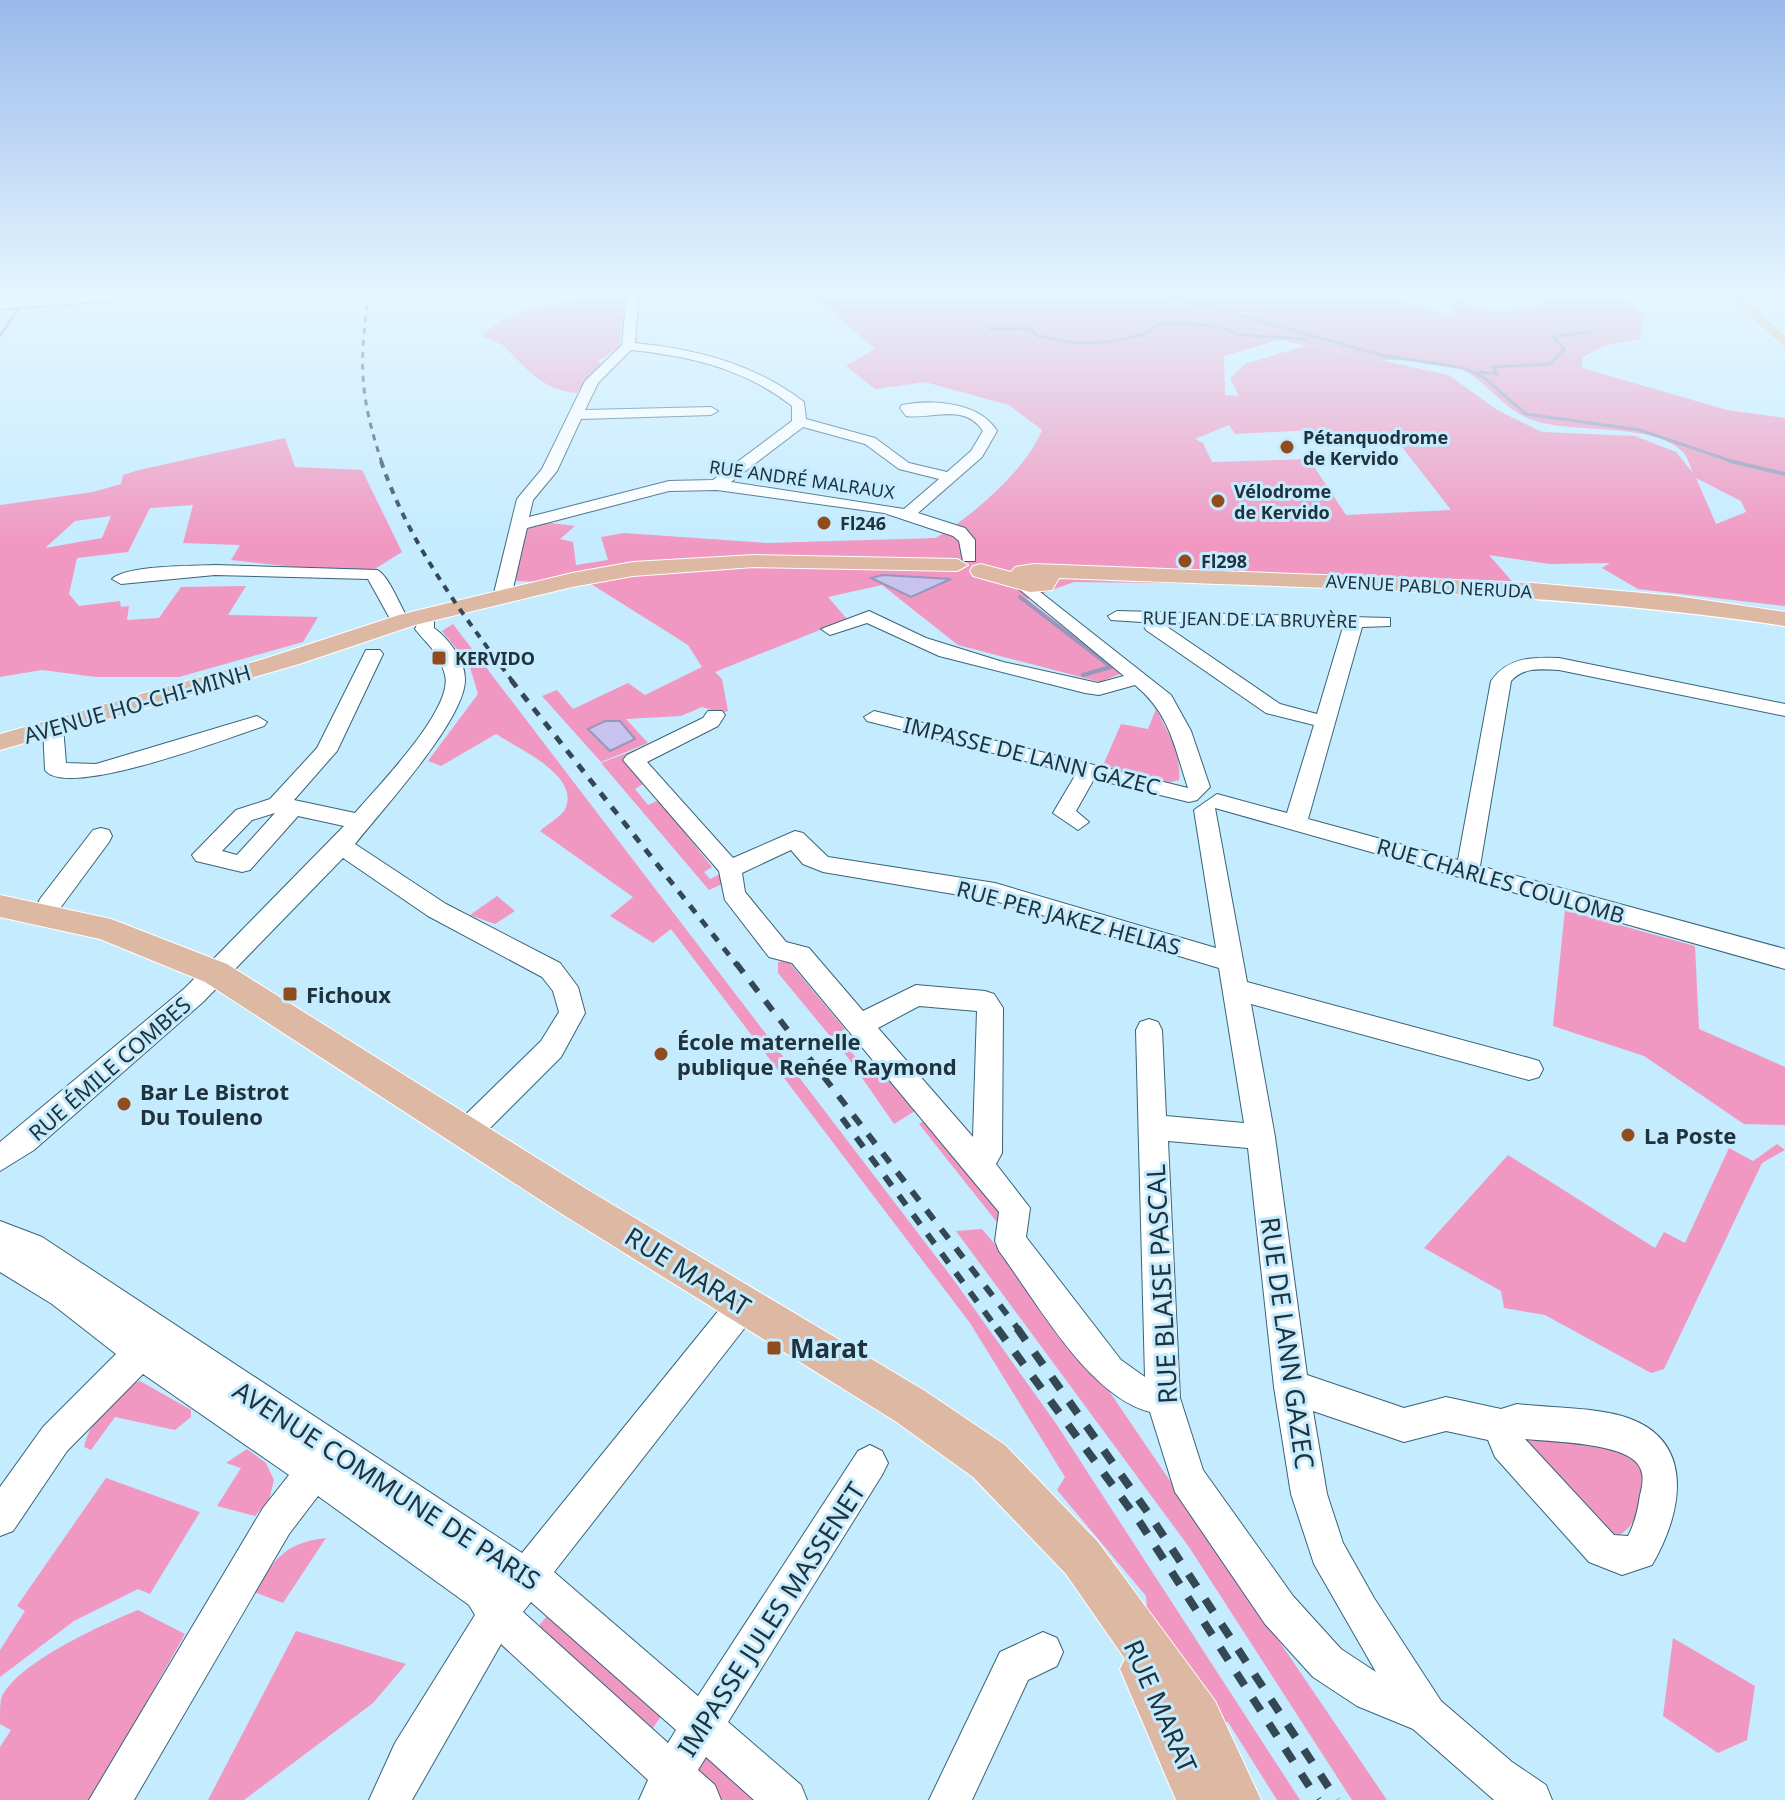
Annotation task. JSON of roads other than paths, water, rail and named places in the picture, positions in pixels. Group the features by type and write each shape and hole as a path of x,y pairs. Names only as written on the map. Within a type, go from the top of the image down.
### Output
{"main road":[{"path":"401,627 572,580 692,564 754,561 973,564 1033,579"},
{"name":"AVENUE PABLO NERUDA","path":"1033,579 1071,573 1533,590 1676,603 1785,619"},
{"path":"401,627 427,622 450,612"},
{"name":"AVENUE HO-CHI-MINH","path":"0,742 401,627"},
{"path":"0,892 190,942 199,948 216,973"},
{"path":"0,906 96,927 155,947 181,963 216,973"},
{"name":"RUE MARAT","path":"216,973 466,1133 910,1406 989,1461 1082,1558 1197,1719 1235,1800"},
{"name":"RUE MARAT","path":"1120,1612 1203,1800"}],"street":[{"path":"502,597 525,499 549,471 574,415 597,376"},
{"path":"717,485 794,429 799,421 799,405 756,376"},
{"path":"906,515 977,454 990,431 980,419 936,405 928,406"},
{"path":"574,415 711,411"},
{"path":"799,421 870,441 904,466 950,477"},
{"name":"RUE ANDRÉ MALRAUX","path":"517,525 669,486 717,485 886,508 962,535 968,544 973,564"},
{"path":"121,579 171,570 250,567 316,574 371,574 378,577 401,627 447,654"},
{"name":"RUE DE LANN GAZEC","path":"1033,579 1056,613 1164,699 1181,731 1202,798 1261,1137 1291,1387 1309,1494 1327,1551 1360,1612 1427,1715 1497,1777 1531,1800"},
{"path":"830,629 869,616 900,636 950,655 1085,687 1099,689 1140,677"},
{"name":"RUE JEAN DE LA BRUYÈRE","path":"1117,616 1383,622"},
{"path":"1148,617 1153,626 1273,709 1326,722"},
{"path":"427,622 424,629 441,642 447,654"},
{"path":"1296,822 1354,622"},
{"path":"360,822 286,806 326,751 373,654"},
{"name":"RUE ÉMILE COMBES","path":"0,1158 24,1141 216,973 341,846 435,729 450,703 456,678 447,654"},
{"path":"1468,870 1501,681 1506,672 1521,664 1559,664 1785,710"},
{"path":"715,715 711,722 639,754 634,760 730,869 733,894 778,950 800,955 1015,1208 1010,1241 1109,1372 1135,1391 1163,1398"},
{"name":"IMPASSE DE LANN GAZEC","path":"874,717 1202,798"},
{"path":"53,727 56,770 97,771 257,722"},
{"path":"1078,822 1064,813 1089,769"},
{"name":"RUE CHARLES COULOMB","path":"1202,798 1785,959"},
{"path":"49,905 101,836"},
{"name":"RUE PER JAKEZ HELIAS","path":"730,869 795,839 811,858 823,864 995,892 1235,976"},
{"path":"341,846 437,910 551,970 565,987 572,1013 551,1049 466,1133"},
{"path":"1235,976 1529,1069"},
{"path":"861,1025 916,995 985,1001 990,1008 987,1153 978,1162"},
{"name":"RUE BLAISE PASCAL","path":"1149,1030 1163,1398 1188,1479 1279,1610 1327,1663 1371,1692 1427,1715"},
{"path":"1153,1127 1261,1137"},
{"name":"AVENUE COMMUNE DE PARIS","path":"0,1235 31,1247 149,1344"},
{"name":"AVENUE COMMUNE DE PARIS","path":"0,1255 149,1344 324,1460 529,1575 786,1800"},
{"path":"390,1800 410,1758 497,1614 743,1305"},
{"path":"0,1518 55,1439 149,1344"},
{"path":"1291,1387 1404,1425 1446,1414 1501,1426 1517,1421 1621,1433 1637,1440 1655,1456 1662,1473 1652,1532 1639,1552 1622,1556 1602,1549 1507,1445 1501,1426"},
{"path":"110,1800 276,1521 324,1460"},
{"name":"AVENUE COMMUNE DE PARIS","path":"324,1460 482,1592 497,1614 677,1791"},
{"name":"IMPASSE JULES MASSENET","path":"677,1791 703,1727 870,1463"},
{"path":"950,1800 1014,1666 1043,1652"}],"waterway":[{"path":"1481,376 1526,414 1640,430 1734,462"},
{"path":"1734,462 1785,474"},
{"path":"1020,597 1111,667 1083,675"}],"railway":[{"path":"363,376 369,417 382,463"},
{"path":"381,461 421,549 513,682"},
{"path":"511,680 737,965"},
{"path":"736,963 1019,1330"},
{"path":"842,1118 998,1330"},
{"path":"997,1328 1141,1524 1318,1800"},
{"path":"1017,1328 1151,1517 1337,1800"}],"place":[{"name":"Pétanquodrome de Kervido","path":"1287,447"},
{"name":"Vélodrome de Kervido","path":"1218,501"},
{"name":"Fl246","path":"824,523"},
{"name":"Fl298","path":"1185,561"},
{"name":"KERVIDO","path":"439,658"},
{"name":"Fichoux","path":"290,994"},
{"name":"École maternelle publique Renée Raymond","path":"661,1054"},
{"name":"Bar Le Bistrot Du Touleno","path":"124,1104"},
{"name":"La Poste","path":"1628,1135"},
{"name":"Marat","path":"774,1348"}]}
